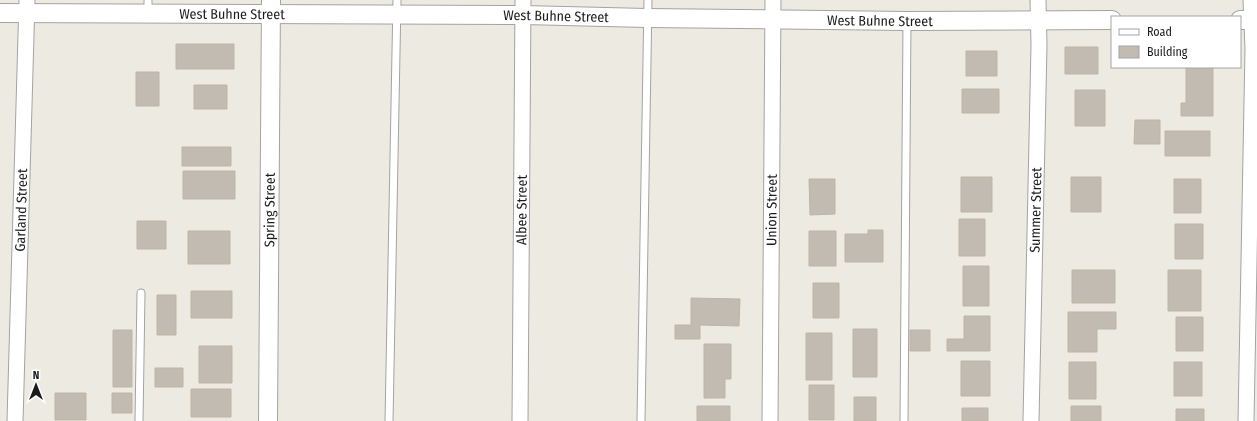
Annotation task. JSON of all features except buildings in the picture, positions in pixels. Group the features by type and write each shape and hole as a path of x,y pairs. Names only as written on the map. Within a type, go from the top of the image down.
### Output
{"street":[{"name":"Union Street","path":"770,421 773,0"},
{"name":"Summer Street","path":"1031,421 1038,0"},
{"path":"1246,421 1253,57 1250,20 1252,0"},
{"name":"West Buhne Street","path":"0,13 27,7 523,7 648,18 907,21 1111,20"},
{"name":"Garland Street","path":"15,421 27,7"},
{"name":"Spring Street","path":"268,421 271,7"},
{"name":"Albee Street","path":"520,421 523,7"}],"lane":[{"path":"641,421 648,0"},
{"path":"389,421 397,7"},
{"path":"904,421 907,21"},
{"path":"139,421 141,293"}]}
